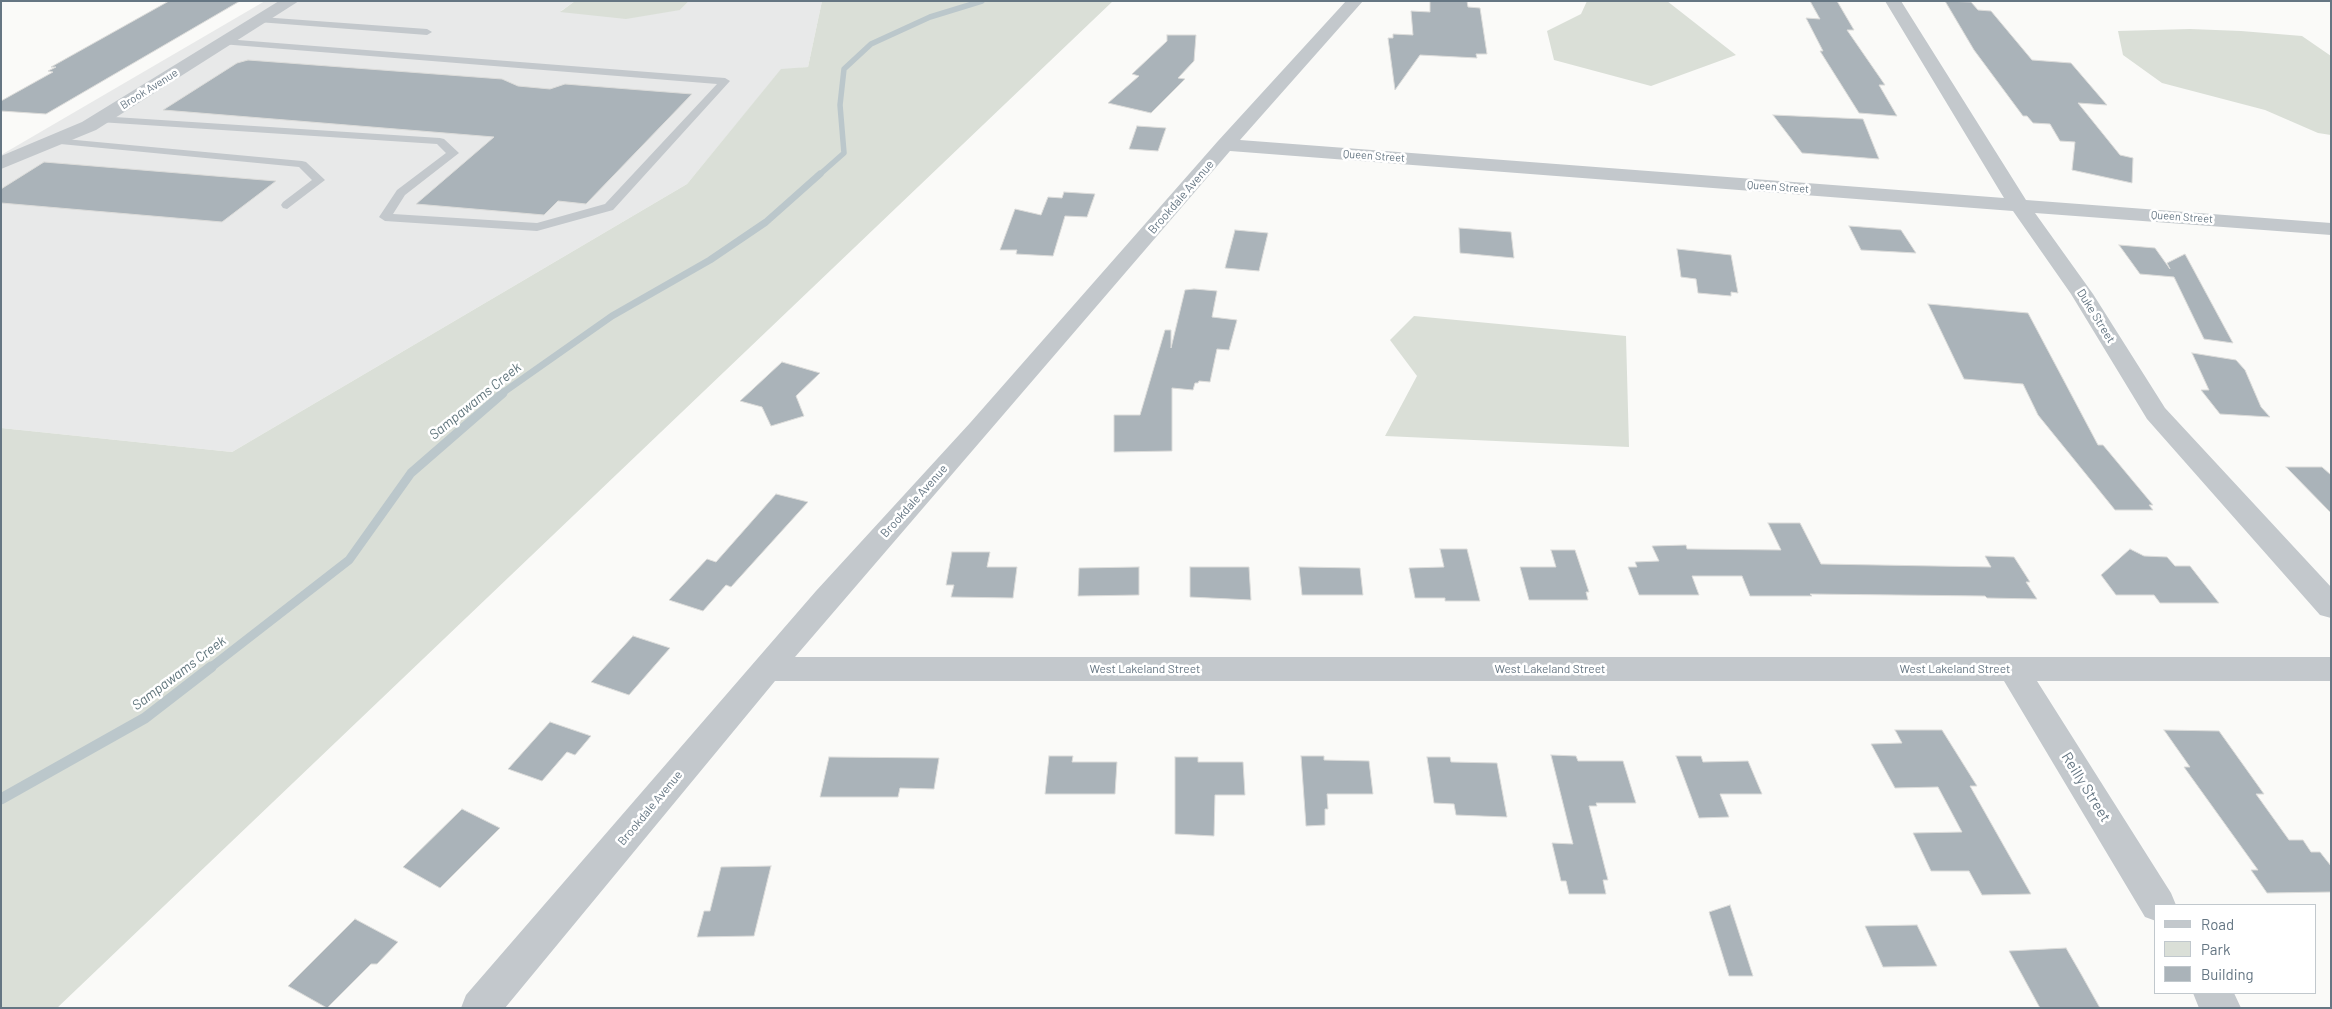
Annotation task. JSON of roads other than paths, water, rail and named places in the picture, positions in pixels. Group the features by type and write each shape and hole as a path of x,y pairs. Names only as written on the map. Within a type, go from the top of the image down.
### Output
{"street":[{"name":"Brook Avenue","path":"1,163 100,119 291,1"},
{"name":"Brookdale Avenue","path":"480,1008 826,599 979,429 1226,145 1355,1"},
{"name":"Duke Street","path":"1893,1 2019,205 2082,294 2156,413 2331,607"},
{"path":"1,143 34,149"},
{"name":"Queen Street","path":"1226,145 2331,229"},
{"name":"West Lakeland Street","path":"768,668 2331,669"},
{"name":"Reilly Street","path":"2013,669 2157,904"},
{"path":"2213,994 2222,1008"}],"lane":[{"path":"261,20 427,32"},
{"path":"100,119 440,141 453,153 401,193 386,217 537,227 609,207 725,81 225,42"},
{"path":"54,141 302,164 319,180 287,206"}],"waterway":[{"name":"Sampawams Creek","path":"818,176 844,153 840,105 844,69 871,44 930,17 982,1"},
{"name":"Sampawams Creek","path":"501,394 612,316 710,260 766,222 820,174"},
{"name":"Sampawams Creek","path":"210,668 349,560 411,473 503,393"},
{"name":"Sampawams Creek","path":"1,799 145,718 211,667"}]}
